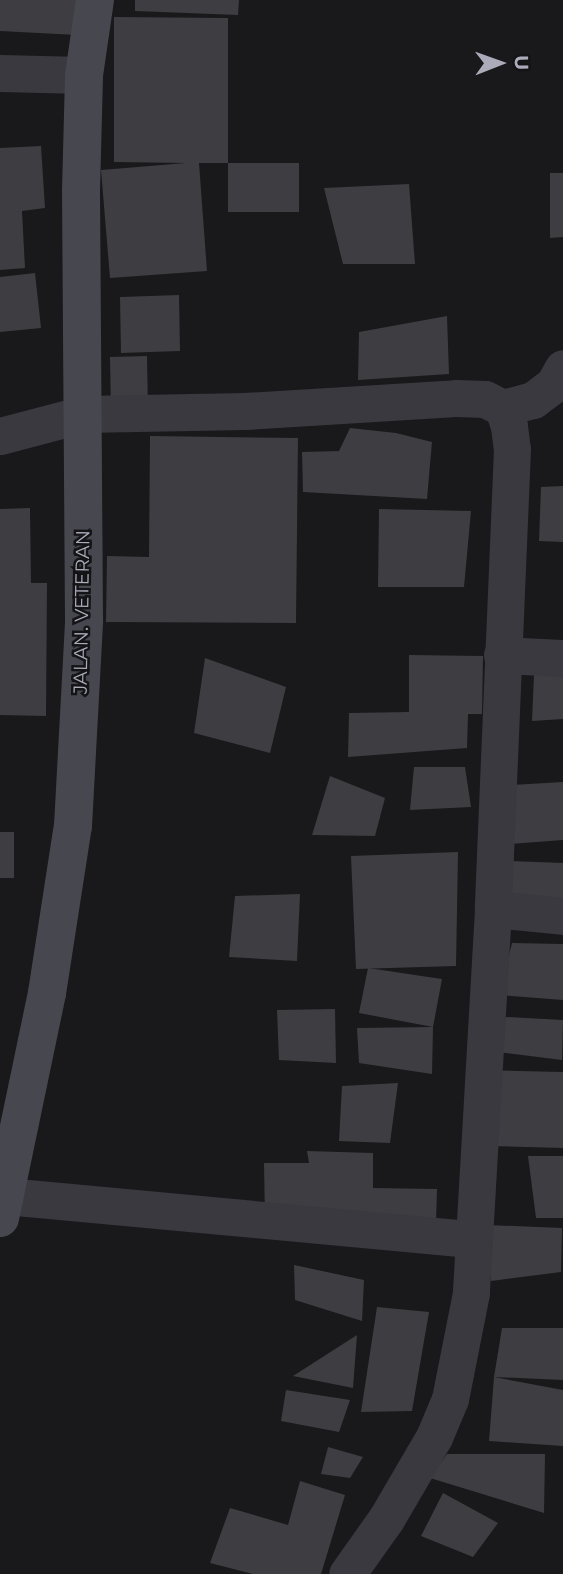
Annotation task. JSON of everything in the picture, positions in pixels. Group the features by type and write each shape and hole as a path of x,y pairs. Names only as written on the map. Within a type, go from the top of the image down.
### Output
{"street":[{"name":"JALAN. VETERAN","path":"3,1207 47,993 73,827 85,620 81,191 84,75 95,0"},
{"path":"0,73 84,75"},
{"path":"0,436 83,414 245,411 456,398 485,399 503,408 533,400 554,384 563,368"},
{"path":"347,1574 386,1519 434,1437 450,1399 471,1293 493,909 512,449 503,408"},
{"path":"502,655 563,658"},
{"path":"493,909 563,916"},
{"path":"3,1207 473,1239"}],"building":[{"path":"0,0 79,0 77,35 0,31"},
{"path":"135,0 239,0 238,15 135,11"},
{"path":"114,17 228,18 228,163 199,163 207,271 110,278 101,170 186,163 114,162"},
{"path":"41,146 45,208 22,211 25,268 0,270 0,148"},
{"path":"228,163 299,163 299,212 228,212"},
{"path":"550,173 563,173 563,237 550,238"},
{"path":"409,184 415,264 343,264 324,188"},
{"path":"35,273 41,328 0,332 0,277"},
{"path":"179,295 180,351 121,353 120,297"},
{"path":"447,316 449,374 358,380 359,332"},
{"path":"147,356 148,411 111,412 110,357"},
{"path":"350,428 396,433 432,442 427,499 303,492 302,452 339,451"},
{"path":"150,436 298,438 296,623 106,622 107,556 149,557"},
{"path":"563,486 563,542 539,541 541,487"},
{"path":"30,508 31,583 47,583 46,716 0,715 0,509"},
{"path":"379,509 471,511 464,587 378,587"},
{"path":"409,655 483,656 482,714 468,714 467,748 348,757 349,713 409,712"},
{"path":"205,658 286,687 270,753 194,733"},
{"path":"563,667 563,719 532,721 534,675"},
{"path":"414,767 465,767 471,807 410,810"},
{"path":"330,776 385,798 375,836 312,835"},
{"path":"563,782 563,840 510,844 497,786"},
{"path":"0,832 14,832 14,878 0,878"},
{"path":"458,852 456,966 356,969 351,856"},
{"path":"510,861 563,863 563,902 508,897"},
{"path":"300,894 297,961 229,957 235,896"},
{"path":"512,943 563,944 563,1000 499,995"},
{"path":"368,968 442,979 433,1027 359,1013"},
{"path":"335,1009 336,1063 279,1060 277,1010"},
{"path":"506,1017 563,1020 562,1060 497,1052"},
{"path":"433,1027 432,1074 359,1063 357,1028"},
{"path":"483,1070 563,1072 563,1148 488,1146"},
{"path":"398,1083 390,1143 339,1141 342,1086"},
{"path":"307,1151 373,1153 373,1188 437,1189 436,1224 265,1220 264,1163 309,1163"},
{"path":"528,1156 563,1156 563,1218 536,1218"},
{"path":"488,1225 562,1228 561,1272 491,1281"},
{"path":"294,1265 364,1280 362,1321 295,1300"},
{"path":"377,1307 429,1312 412,1411 361,1412"},
{"path":"502,1328 563,1328 563,1380 494,1377"},
{"path":"357,1335 353,1388 293,1376"},
{"path":"494,1377 563,1390 563,1446 489,1441"},
{"path":"286,1390 350,1400 339,1432 281,1421"},
{"path":"328,1447 363,1457 350,1478 321,1474"},
{"path":"447,1454 545,1454 544,1513 430,1478"},
{"path":"300,1481 345,1495 321,1574 253,1574 210,1563 230,1508 288,1525"},
{"path":"443,1493 498,1523 473,1557 421,1536"}]}
